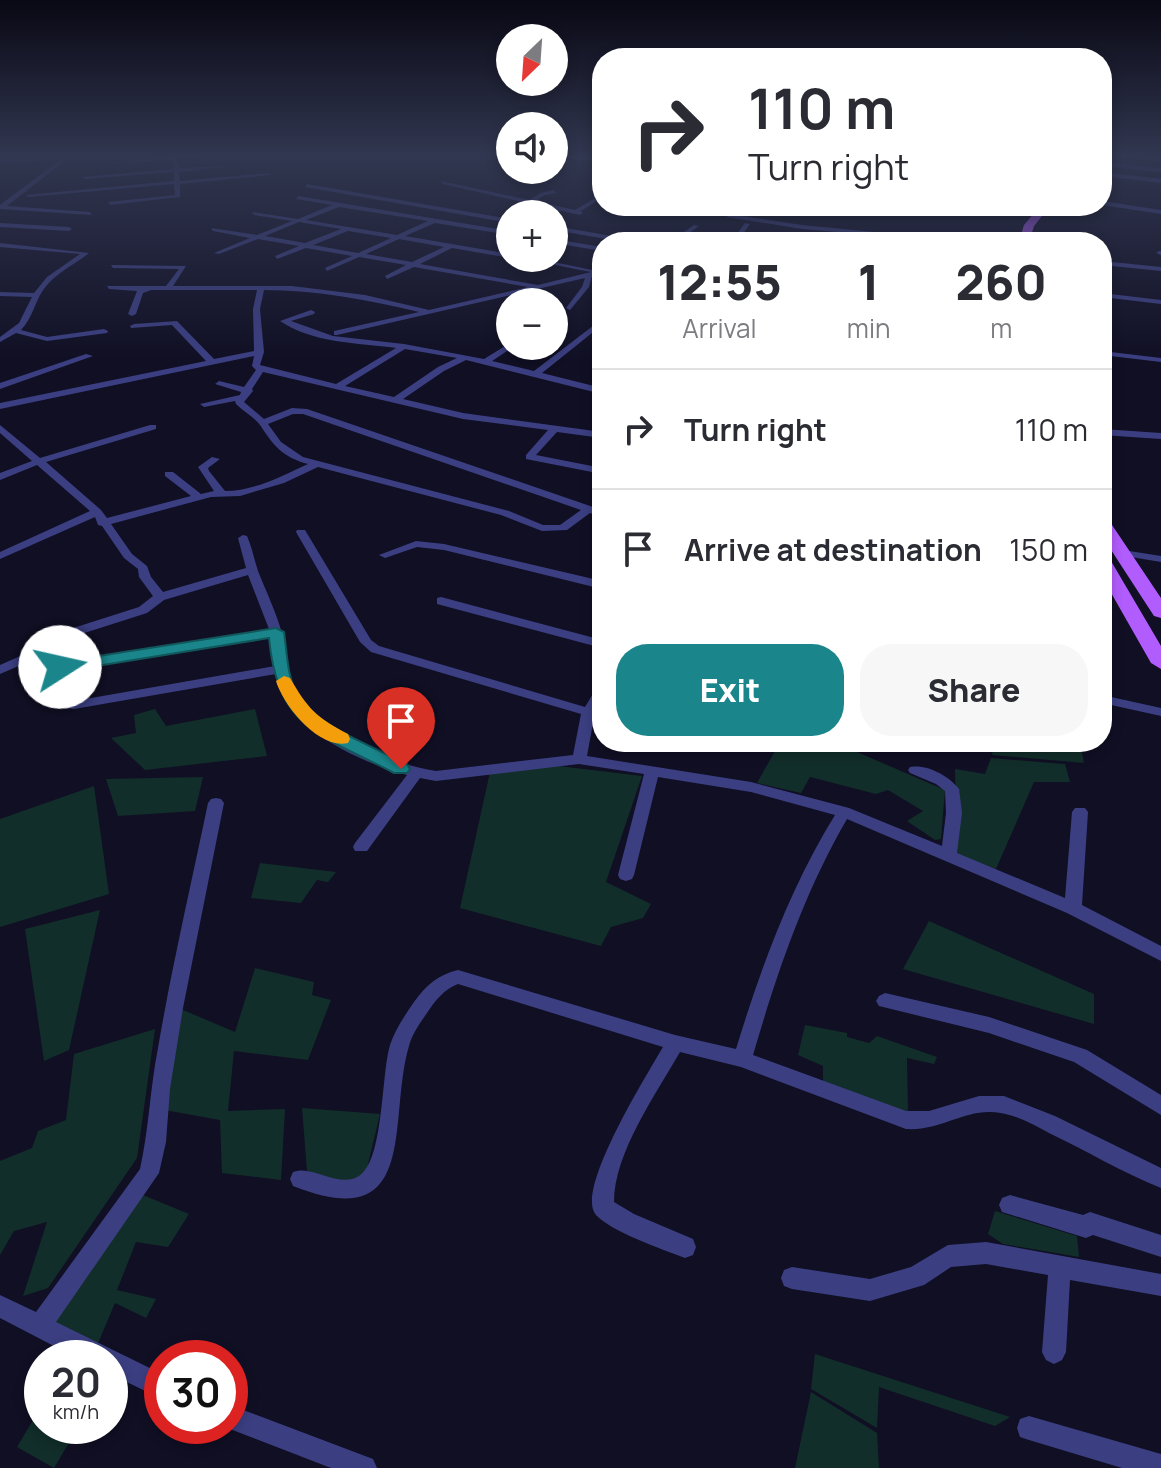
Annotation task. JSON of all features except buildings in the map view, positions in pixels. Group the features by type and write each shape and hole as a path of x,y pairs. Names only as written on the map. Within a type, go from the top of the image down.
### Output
{"main road":[{"path":"1112,537 1160,611"},
{"path":"1112,578 1161,663"},
{"path":"1132,612 1160,611"}],"street":[{"path":"0,225 69,229"},
{"path":"217,253 286,225"},
{"path":"323,225 496,254"},
{"path":"327,269 425,225"},
{"path":"461,225 496,231"},
{"path":"741,232 747,225"},
{"path":"785,225 886,232"},
{"path":"687,232 696,226"},
{"path":"821,232 823,228"},
{"path":"213,229 540,287"},
{"path":"277,257 348,229"},
{"path":"568,231 592,235"},
{"path":"568,243 592,247"},
{"path":"0,245 86,253 48,280 35,295 32,314 17,331 0,340"},
{"path":"387,277 451,246"},
{"path":"1112,264 1161,269"},
{"path":"113,266 184,267 168,288"},
{"path":"568,266 592,270"},
{"path":"471,274 483,268"},
{"path":"328,335 592,274"},
{"path":"570,308 585,287 589,275"},
{"path":"109,287 261,287 365,297 429,312"},
{"path":"261,287 255,306 260,352 256,366 261,369 463,416 592,434"},
{"path":"132,314 136,300 145,289"},
{"path":"0,294 35,295"},
{"path":"1112,296 1161,302"},
{"path":"311,312 284,321 328,335 485,362 592,388"},
{"path":"134,326 174,323 212,362"},
{"path":"535,374 592,329"},
{"path":"17,331 47,339 104,331"},
{"path":"339,386 405,346"},
{"path":"0,406 260,352"},
{"path":"1112,354 1161,360"},
{"path":"485,362 496,355"},
{"path":"0,386 89,356"},
{"path":"395,401 441,369 464,358"},
{"path":"261,369 239,402 263,423 267,433 286,453 316,464 478,506 542,528 563,528 589,509"},
{"path":"219,384 245,394"},
{"path":"204,404 245,394"},
{"path":"263,423 292,411 304,411 592,510"},
{"path":"0,477 40,461 153,427"},
{"path":"0,428 100,518 128,556 143,568 145,577 160,597"},
{"path":"554,429 529,457 592,469"},
{"path":"1112,433 1161,436"},
{"path":"0,447 18,442"},
{"path":"215,459 203,467 222,494"},
{"path":"0,556 100,518 199,497 236,494 280,481 316,464"},
{"path":"169,474 199,497"},
{"path":"301,532 366,642 375,649 588,712"},
{"path":"243,538 249,571 276,632 280,669 289,695 308,720 385,763 416,774 436,776 579,759 751,787 844,812 1073,908 1161,954"},
{"path":"385,555 416,544 444,547 592,583"},
{"path":"1123,553 1161,559"},
{"path":"0,670 54,646 71,633 143,610 160,597 249,571"},
{"path":"441,601 592,641"},
{"path":"60,667 276,632"},
{"path":"54,646 64,704 74,705 280,669"},
{"path":"1112,701 1161,712"},
{"path":"579,759 592,706"},
{"path":"915,770 941,780 952,789 954,813 948,857"},
{"path":"626,875 652,772"},
{"path":"361,847 416,774"},
{"path":"39,1327 149,1173 174,1008 216,803"},
{"path":"742,1059 767,974 791,910 819,850 844,812"},
{"path":"1073,908 1080,812"},
{"path":"300,1179 355,1189 368,1183 379,1164 385,1144 400,1043 413,1018 444,980 458,977 675,1043 742,1059 906,1120 924,1122 993,1103 1066,1131 1161,1178"},
{"path":"885,1001 989,1025 1080,1056 1161,1106"},
{"path":"675,1043 626,1134 600,1193 603,1207 626,1222 685,1247"},
{"path":"1010,1205 1086,1227 1090,1223 1161,1246"},
{"path":"792,1278 870,1290 916,1277 948,1256 986,1253 1161,1285"},
{"path":"1054,1352 1060,1266"},
{"path":"0,1306 65,1340"},
{"path":"248,1424 364,1468"},
{"path":"1029,1428 1161,1467"}],"green space":[{"path":"155,709 166,726 255,709 267,756 145,770 111,738 136,733 134,715"},
{"path":"774,752 857,752 945,790 941,839 935,840 907,821 923,811 888,790 876,794 810,777 801,793 757,783"},
{"path":"992,752 1082,752 1084,763 992,755"},
{"path":"991,758 1065,764 1070,782 1034,782 996,869 957,855 955,769 985,774"},
{"path":"550,765 642,776 606,882 651,904 643,918 611,927 601,946 460,908 490,772"},
{"path":"203,777 195,811 118,816 106,779"},
{"path":"94,786 109,894 0,927 0,819"},
{"path":"260,863 336,872 328,882 317,880 301,903 251,898"},
{"path":"100,910 69,1050 44,1061 25,929"},
{"path":"929,921 1094,994 1094,1024 903,969"},
{"path":"255,968 314,982 312,995 331,1000 308,1060 234,1051 228,1111 285,1109 281,1180 222,1173 220,1120 159,1109 176,1007 235,1032"},
{"path":"805,1025 847,1033 847,1037 869,1043 877,1036 937,1057 934,1064 907,1058 908,1113 823,1081 823,1066 798,1055"},
{"path":"155,1029 137,1158 48,1288 23,1296 47,1222 14,1231 0,1255 0,1161 32,1148 38,1131 66,1120 74,1054"},
{"path":"302,1108 380,1114 365,1177 342,1182 307,1171"},
{"path":"138,1193 189,1214 168,1247 136,1242 117,1290 156,1299 146,1318 115,1303 99,1340 79,1340 47,1325"},
{"path":"995,1211 1077,1236 1079,1257 1003,1244 988,1234"},
{"path":"815,1354 1010,1417 995,1426 879,1387 877,1428 811,1389"},
{"path":"811,1392 877,1433 879,1468 795,1468"},
{"path":"24,1435 24,1444 68,1444 54,1468 17,1447"}],"slow traffic":[{"path":"284,681 289,695 308,720 341,739"}],"route":[{"path":"60,667 276,632 280,669 289,695 308,720 401,769"}]}
